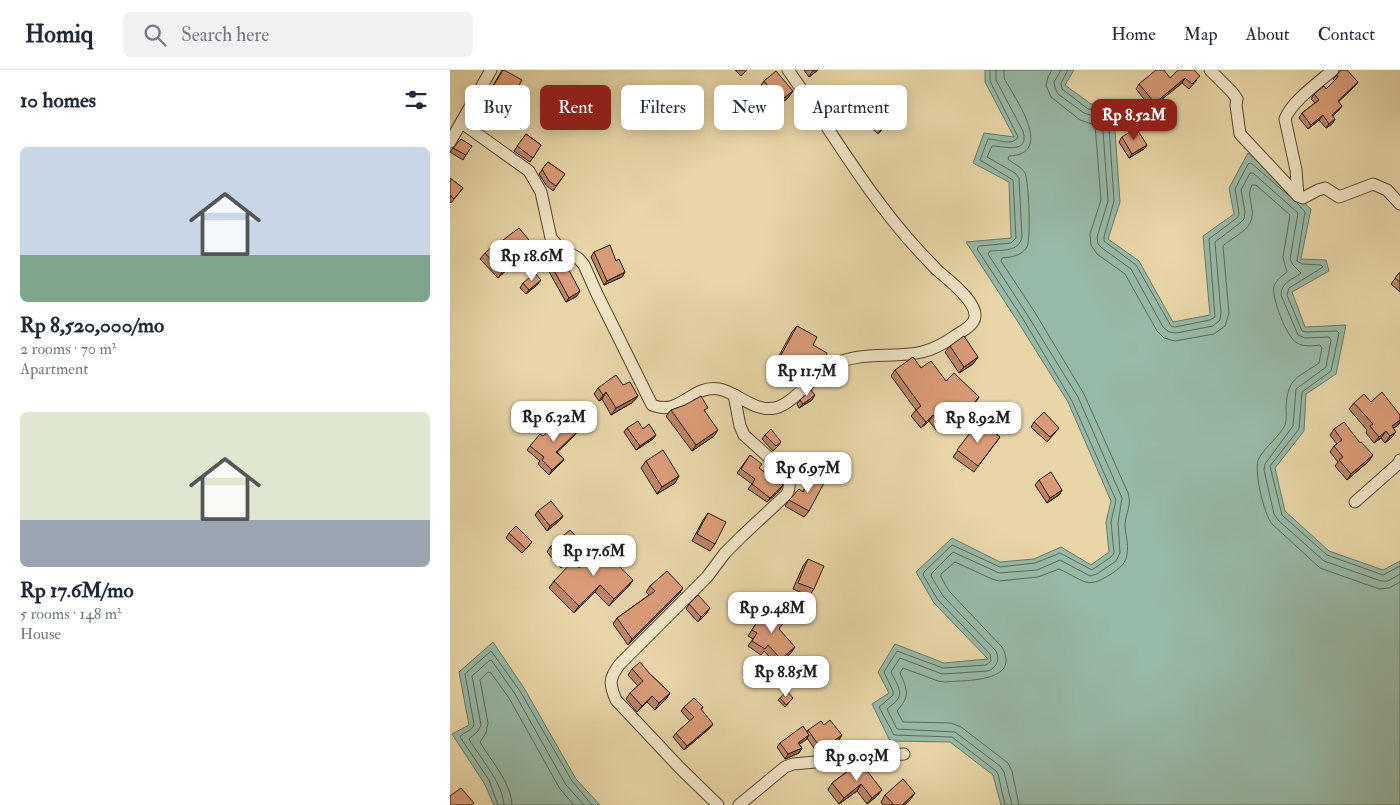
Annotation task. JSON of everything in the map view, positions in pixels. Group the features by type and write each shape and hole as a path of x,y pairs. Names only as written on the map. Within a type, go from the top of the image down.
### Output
{"street":[{"path":"450,142 491,70"},
{"path":"462,123 529,171 541,192 551,238 557,245 579,259 584,265 605,312 652,406 670,409 700,391 718,389 734,395 750,405 776,408 786,404 823,370 833,365 856,358 910,354 937,347 966,328 973,322 976,316 975,310 966,296 925,258 879,203 788,70"},
{"path":"1210,70 1237,99 1236,105 1240,134 1298,196 1302,198 1325,188 1339,197 1374,184 1387,190 1400,204"},
{"path":"1298,196 1296,170 1285,119 1286,115 1297,102 1333,70"},
{"path":"718,805 616,700 611,680 612,673 620,664 707,577 725,553 787,494 790,486 788,476 744,435 740,426 734,395"},
{"path":"1355,502 1400,460"},
{"path":"739,805 785,767 793,764 904,754"}],"water":[{"path":"985,70 1074,70 1065,85 1091,104 1113,103 1120,202 1108,239 1139,261 1173,322 1210,315 1203,236 1234,214 1229,188 1248,153 1311,209 1301,259 1326,260 1329,271 1292,292 1305,327 1346,325 1336,374 1306,394 1304,431 1275,468 1285,511 1329,551 1383,570 1400,561 1400,805 1001,805 993,775 950,742 890,741 872,704 889,693 878,672 895,644 944,663 988,659 934,603 916,572 952,538 1000,562 1034,559 1061,547 1091,565 1109,552 1106,522 1111,501 1068,402 966,242 1011,238 1009,182 973,163 984,133 1014,137 985,82"},
{"path":"493,642 524,688 576,779 600,805 494,805 484,783 452,734 469,725 459,672"}],"building":[{"path":"503,70 522,80 519,85 494,85"},
{"path":"1156,70 1164,70 1170,78 1178,70 1194,70 1200,76 1192,84 1185,78 1155,103 1139,84"},
{"path":"1341,70 1347,70 1358,82 1338,101 1342,106 1332,115 1335,119 1329,124 1323,115 1311,125 1302,113 1319,100 1314,94 1324,86 1326,89 1338,77 1337,75"},
{"path":"776,71 793,91 784,98 784,85 767,85 764,81"},
{"path":"1136,128 1147,145 1132,154 1122,137"},
{"path":"526,134 541,145 533,158 517,146"},
{"path":"461,139 472,146 466,155 453,148"},
{"path":"548,162 565,174 556,186 549,181 542,169"},
{"path":"450,178 463,188 454,199 450,195"},
{"path":"519,228 534,246 520,255 502,272 485,253 498,241 499,243"},
{"path":"610,245 616,261 619,259 625,272 607,281 594,252"},
{"path":"563,259 580,291 569,298 551,265"},
{"path":"1400,272 1400,282 1395,278"},
{"path":"535,273 541,280 529,290 523,283"},
{"path":"797,326 817,337 813,345 827,353 825,358 817,364 806,358 800,368 780,357"},
{"path":"964,336 978,357 964,367 950,346"},
{"path":"913,357 921,368 931,361 946,381 954,373 979,397 968,410 963,406 940,425 933,415 926,422 916,410 921,406 895,370"},
{"path":"616,375 623,385 630,382 638,396 616,408 606,392 603,395 598,388"},
{"path":"811,390 815,395 803,404 800,400"},
{"path":"1382,392 1400,415 1400,420 1392,426 1396,432 1390,436 1386,431 1379,437 1370,426 1373,424 1354,403 1364,394 1371,402"},
{"path":"701,396 708,408 704,410 718,430 696,445 671,410"},
{"path":"1044,412 1059,428 1050,437 1034,422"},
{"path":"563,417 577,432 556,452 564,459 552,470 542,460 544,457 530,446 540,434 543,436"},
{"path":"638,421 643,429 649,424 656,435 640,446 627,428"},
{"path":"979,421 1000,437 978,466 957,450"},
{"path":"1344,422 1360,443 1373,455 1351,474 1339,460 1343,457 1334,446 1342,440 1334,429"},
{"path":"771,429 781,442 776,446 765,435"},
{"path":"663,450 679,476 662,487 646,461"},
{"path":"750,455 762,464 759,468 783,485 770,498 752,484 755,479 741,469"},
{"path":"1051,472 1062,490 1050,498 1039,480"},
{"path":"812,476 824,483 809,511 789,500 799,489 803,492"},
{"path":"551,501 563,516 550,526 538,511"},
{"path":"708,513 726,522 715,544 697,534"},
{"path":"516,526 532,542 526,549 509,533"},
{"path":"570,530 584,545 564,563 550,547"},
{"path":"604,544 619,560 616,563 633,580 614,599 600,585 579,606 554,581 573,561 579,568"},
{"path":"808,559 824,566 814,589 798,583"},
{"path":"667,571 683,588 632,639 617,618 655,591 650,586"},
{"path":"698,595 710,608 701,617 689,604"},
{"path":"766,608 785,620 779,629 795,647 781,659 768,645 765,649 752,641 757,633 752,630"},
{"path":"640,662 670,693 659,703 652,696 642,706 630,693 643,681 632,669"},
{"path":"787,691 793,698 786,705 780,698"},
{"path":"694,698 703,707 701,709 713,724 687,746 676,733 694,717 684,707"},
{"path":"830,720 842,735 822,750 808,730 821,721 824,725"},
{"path":"803,726 809,735 798,743 802,748 788,754 780,743"},
{"path":"860,762 882,790 872,798 861,784 844,798 832,783"},
{"path":"903,779 915,793 902,805 894,805 885,795"},
{"path":"461,788 474,803 471,805 450,805 450,796"}]}
